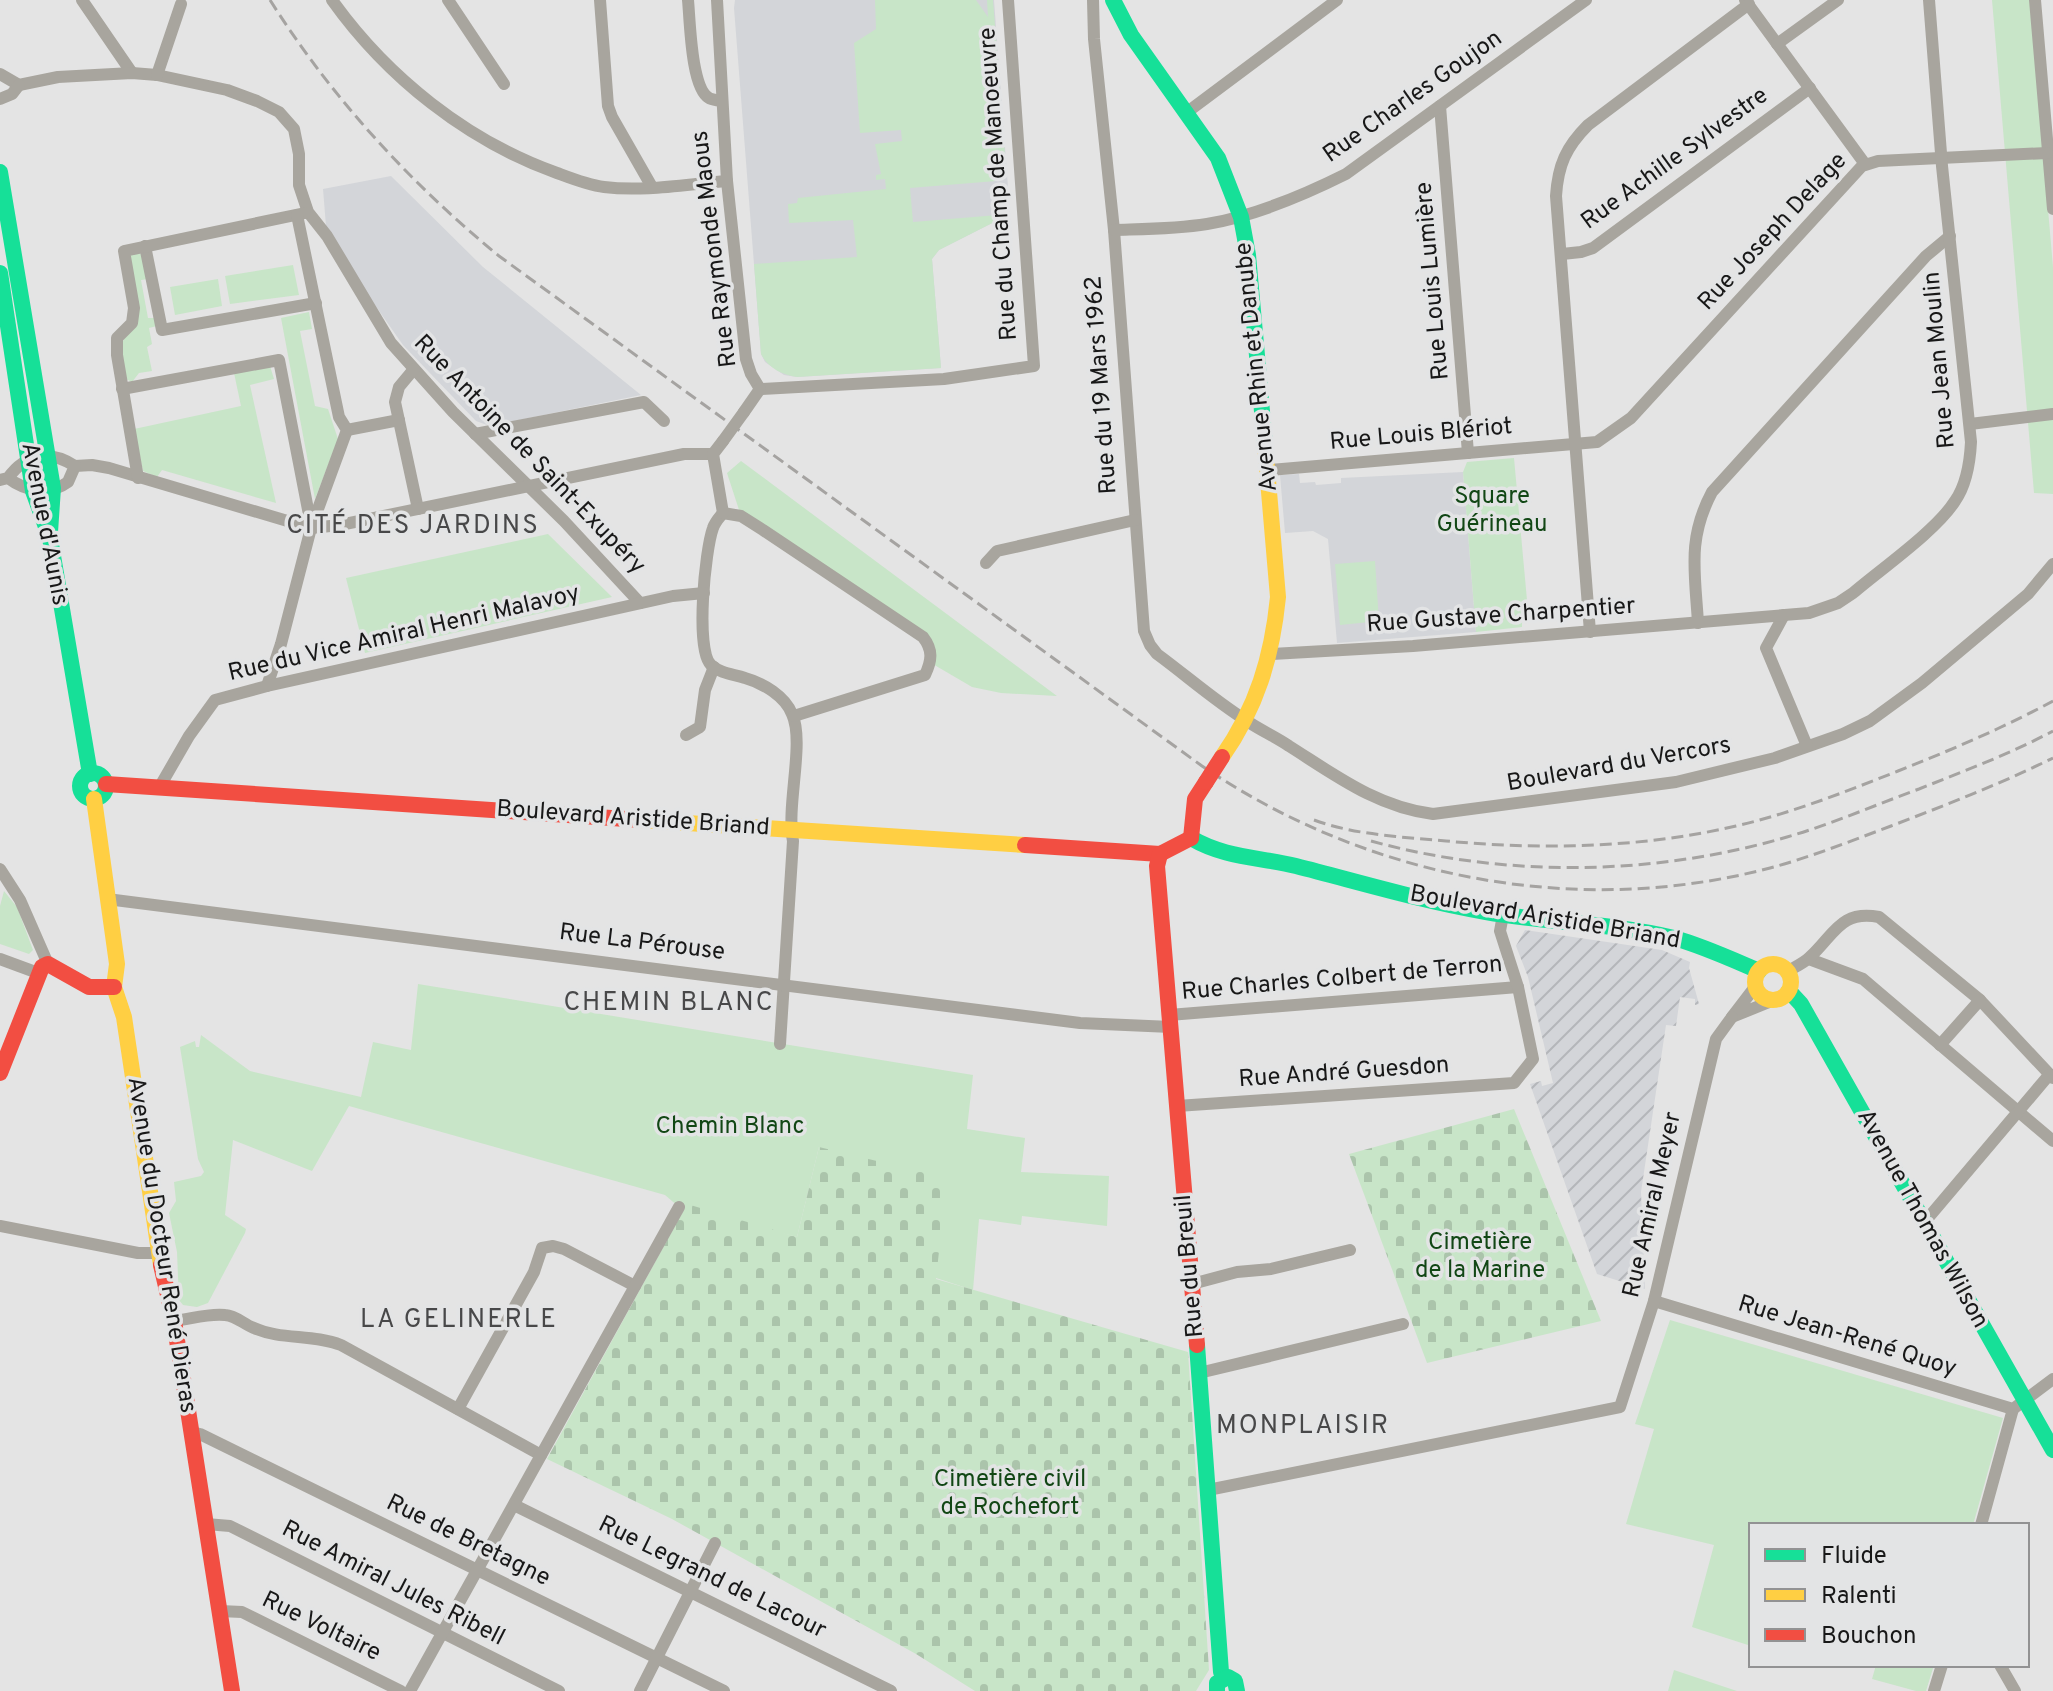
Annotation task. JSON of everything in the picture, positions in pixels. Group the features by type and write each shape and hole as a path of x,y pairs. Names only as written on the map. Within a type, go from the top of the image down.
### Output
{"street":[{"path":"82,0 132,73"},
{"path":"332,0 368,45 396,73 454,120 527,162 586,184 607,187 727,181"},
{"path":"448,0 504,84"},
{"path":"600,0 608,106 652,187"},
{"name":"Rue Raymonde Maous","path":"688,0 695,70 700,88 708,98 721,101"},
{"name":"Rue Raymonde Maous","path":"717,0 727,181 746,359 760,389"},
{"name":"Rue du Champ de Manoeuvre","path":"760,389 944,379 1034,366 1008,0"},
{"name":"Rue du 19 Mars 1962","path":"1093,0 1094,39 1114,230 1142,616 1150,645 1157,654 1245,720"},
{"name":"Avenue Rhin et Danube","path":"1113,0 1131,35 1218,158 1241,217 1248,255 1269,470 1278,597 1272,654 1265,679 1237,738 1195,799 1191,838"},
{"path":"1186,113 1337,0"},
{"name":"Rue Charles Goujon","path":"1114,230 1204,225 1241,217 1310,193 1346,174 1586,0"},
{"path":"1777,44 1838,0"},
{"name":"Rue Jean Moulin","path":"1734,620 1809,613 1838,603 1943,517 1956,501 1969,468 1970,424 1929,0"},
{"path":"2035,0 2053,209"},
{"path":"1590,632 1556,196 1557,175 1563,155 1588,125 1747,2 1865,164"},
{"path":"157,75 181,4"},
{"name":"Rue Antoine de Saint-Exupéry","path":"0,99 12,94 19,85 58,77 132,73 157,75 227,90 279,112 294,129 299,154 302,214 327,236 391,343 640,603"},
{"path":"0,74 19,85"},
{"name":"Rue Achille Sylvestre","path":"1562,254 1593,248 1810,88"},
{"name":"Rue Louis Lumière","path":"1440,106 1468,453"},
{"name":"Rue Joseph Delage","path":"1577,444 1597,442 1631,418 1851,175 1865,164 2047,153"},
{"name":"Avenue d'Aunis","path":"0,172 53,488 50,538"},
{"path":"138,478 122,389 117,338 132,323 134,308 124,251 145,246 302,214 339,417 347,430"},
{"path":"1698,623 1694,543 1700,514 1712,492 1926,256 1950,236"},
{"path":"145,246 162,330 316,303"},
{"name":"Avenue d'Aunis","path":"0,273 33,491 50,538 90,774"},
{"path":"122,389 279,360 311,528"},
{"path":"414,369 399,387 395,402 418,509"},
{"path":"760,389 713,454 723,513 714,524 709,541 702,645 706,659 714,667 768,688 785,702 794,716 793,841 780,1044"},
{"path":"475,434 644,402 664,421"},
{"path":"1970,424 2053,414"},
{"path":"347,430 399,420"},
{"path":"267,686 311,528 347,430"},
{"name":"Rue Louis Blériot","path":"1269,470 1577,444"},
{"path":"75,466 68,482 53,488 22,489 4,479 29,459 61,457 75,466 109,468 311,528 340,525 672,456 713,454"},
{"path":"723,513 741,516 763,530 923,637 931,646 931,663 925,675 794,716"},
{"path":"986,563 997,551 1135,520"},
{"name":"Boulevard du Vercors","path":"1245,720 1375,798 1413,812 1433,814 1656,786 1775,758 1843,734 1893,706 2028,594 2053,564"},
{"name":"Rue du Vice Amiral Henri Malavoy","path":"159,788 183,745 215,700 640,603 704,593"},
{"path":"1784,615 1766,648 1807,746"},
{"name":"Rue Gustave Charpentier","path":"1272,654 1734,620"},
{"path":"686,735 700,727 705,690 714,667"},
{"path":"90,774 98,774 106,784 104,792 94,799 83,794 80,786 83,778 90,774"},
{"name":"Boulevard Aristide Briand","path":"106,784 1160,854"},
{"name":"Avenue du Docteur René Dieras","path":"94,799 117,964 114,987 124,1017 158,1253 174,1321 232,1691"},
{"path":"1160,854 1191,838"},
{"name":"Boulevard Aristide Briand","path":"1191,838 1226,857 1274,861 1330,877 1503,915 1670,937 1701,946 1757,979"},
{"name":"Rue du Breuil","path":"1160,854 1157,866 1199,1373 1220,1684"},
{"path":"0,1073 43,968 20,900 1,873"},
{"name":"Rue La Pérouse","path":"107,899 1080,1023 1170,1021"},
{"path":"1788,971 1809,959 1844,919 1867,914 1879,917 1980,1000 2051,1076 1923,1224"},
{"path":"1503,915 1500,931 1518,987"},
{"path":"0,959 43,968 89,987 114,987"},
{"path":"1809,959 1863,979 2053,1141"},
{"path":"1732,1017 1780,999 1789,991 1792,981 1788,971 1771,964 1757,979 1762,997 1774,1000"},
{"name":"Rue Amiral Meyer","path":"1208,1490 1620,1407 1654,1301 1716,1039 1757,979"},
{"name":"Rue Charles Colbert de Terron","path":"1170,1021 1518,987"},
{"name":"Rue André Guesdon","path":"1177,1106 1514,1083 1533,1059 1518,987"},
{"name":"Avenue Thomas Wilson","path":"1789,991 1801,1004 2019,1404 2053,1450"},
{"path":"1940,1045 1980,1000"},
{"path":"410,1691 679,1207"},
{"path":"0,1226 138,1253 158,1253"},
{"path":"458,1409 534,1272 542,1248 553,1246 564,1249 635,1286"},
{"path":"1192,1284 1350,1250"},
{"name":"Rue Jean-René Quoy","path":"1654,1301 2019,1404"},
{"path":"174,1321 223,1314 267,1332 326,1339 541,1455"},
{"path":"1199,1373 1403,1324"},
{"path":"1982,1523 2019,1404 2053,1379"},
{"name":"Rue de Bretagne","path":"191,1432 206,1436 724,1691"},
{"name":"Rue Legrand de Lacour","path":"514,1505 891,1691"},
{"name":"Rue Amiral Jules Ribell","path":"206,1524 230,1526 559,1691"},
{"path":"640,1691 715,1543"},
{"name":"Rue Voltaire","path":"220,1611 242,1612 401,1691"},
{"path":"1934,1691 1941,1667"},
{"path":"2001,1667 2015,1691"},
{"path":"1220,1684 1232,1678 1239,1690"}],"shaded area":[{"path":"735,0 994,0 1010,214 939,250 932,259 941,368 797,377 784,375 765,362 761,354"},
{"path":"391,176 483,267 641,395 490,426 476,421 403,345 363,288 326,226 323,189"},
{"path":"1463,472 1476,632 1337,643 1328,539 1313,531 1285,533 1280,475 1299,474 1300,483 1315,482 1316,485 1341,483 1341,478"},
{"path":"1525,930 1662,950 1690,962 1699,1004 1695,1005 1695,999 1680,997 1676,1026 1666,1025 1641,1192 1645,1289 1597,1274 1530,1084 1541,1081 1542,1086 1553,1083 1528,977 1516,946"}],"green space":[{"path":"875,0 976,0 988,17 987,0 993,0 1006,168 1000,169 998,148 990,161 994,159 996,181 910,188 913,222 1010,214 939,250 932,259 941,368 791,376 772,367 761,354 754,264 857,257 853,220 789,223 788,204 797,203 798,198 886,189 885,179 876,180 876,175 881,174 875,144 902,141 901,130 860,133 854,43 876,29"},
{"path":"1992,0 2030,0 2053,267 2053,494 2034,493"},
{"path":"139,253 143,256 148,279 141,280 148,318 155,318 157,326 149,328 152,344 147,347 152,371 139,373 132,382 126,379 120,346 128,333 129,255"},
{"path":"293,265 299,295 230,304 225,276"},
{"path":"218,279 222,306 175,315 170,287"},
{"path":"309,312 312,329 300,331 315,406 328,409 338,439 315,499 281,318"},
{"path":"270,366 274,379 250,385 276,503 162,470 157,477 143,471 134,429 241,406 234,373"},
{"name":"Square Guérineau","path":"1514,458 1529,622 1522,623 1522,627 1476,632 1463,472 1467,462"},
{"path":"741,461 1057,696 1001,693 972,687 931,663 931,646 741,516 727,473"},
{"path":"548,534 612,597 365,653 346,578"},
{"path":"1375,561 1379,621 1340,625 1335,564"},
{"path":"4,891 17,907 33,950 29,954 0,944 0,906"},
{"name":"Chemin Blanc","path":"418,984 973,1075 967,1129 1025,1138 1021,1172 1109,1176 1107,1226 1022,1216 1021,1225 979,1219 973,1290 936,1278 819,1147 797,1237 679,1207 665,1195 349,1106 312,1171 233,1140 225,1215 246,1229 245,1233 208,1303 197,1307 183,1305 179,1300 177,1252 169,1213 176,1201 174,1182 201,1176 204,1172 198,1159 180,1047 195,1041 196,1047 199,1047 201,1035 250,1071 361,1097 373,1042 411,1050"},
{"name":"Cimetière de la Marine","path":"1514,1109 1601,1321 1427,1363 1349,1154"},
{"name":"Cimetière civil de Rochefort","path":"819,1147 947,1178 936,1279 1188,1352 1209,1670 1196,1691 975,1691 916,1654 672,1519 547,1459 687,1204 797,1237"},
{"path":"1670,1320 2003,1418 1974,1523 1749,1523 1749,1645 1692,1627 1714,1545 1626,1524 1654,1429 1635,1424"},
{"path":"1875,1667 1933,1667 1926,1691 1872,1679"},
{"path":"1674,1670 1737,1691 1668,1691"}],"railway":[{"path":"270,0 319,71 374,137 434,199 499,256 1202,766 1266,805 1333,836 1403,861 1475,878 1549,888 1623,889 1697,883 1770,868 1816,854 1952,802 2053,758"},
{"path":"1314,820 1379,835 1482,844 1592,845 1665,839 1757,821 1838,794 1957,747 2053,701"},
{"path":"1371,841 1422,853 1526,866 1579,868 1685,859 1736,850 1820,826 1987,762 2053,731"}],"traffic: fast":[{"path":"1113,0 1131,35 1218,158 1241,217 1248,255 1265,445"},
{"path":"0,172 53,488 50,532"},
{"path":"0,273 33,491 50,538 90,774"},
{"path":"93,773 102,777 106,786 102,795 93,799 84,795 80,786 84,777 93,773"},
{"path":"1191,838 1229,853 1296,866 1462,908 1674,938 1759,971"},
{"path":"1789,991 1801,1004 2053,1450"},
{"path":"1197,1345 1221,1672 1224,1677"},
{"path":"1217,1691 1217,1683 1228,1677 1235,1681 1237,1691"}],"traffic: slow":[{"path":"1222,757 1254,700 1267,661 1275,619 1278,597 1265,445"},
{"path":"94,799 117,964 114,987 124,1017 161,1265"},
{"path":"641,820 1025,845"},
{"path":"1773,964 1786,969 1791,982 1786,995 1773,1000 1760,995 1755,982 1760,969 1773,964"}],"traffic: jam":[{"path":"1206,782 1222,757"},
{"path":"1191,838 1195,799 1206,782"},
{"path":"106,784 641,820"},
{"path":"1025,845 1160,854 1191,838"},
{"path":"1160,854 1157,866 1197,1345"},
{"path":"0,1073 42,967 48,964 89,987 114,987"},
{"path":"161,1265 174,1321 232,1691"}],"district":[{"name":"CITÉ DES JARDINS","path":"413,526"},
{"name":"CHEMIN BLANC","path":"669,1003"},
{"name":"LA GELINERLE","path":"459,1320"},
{"name":"MONPLAISIR","path":"1303,1426"}]}
